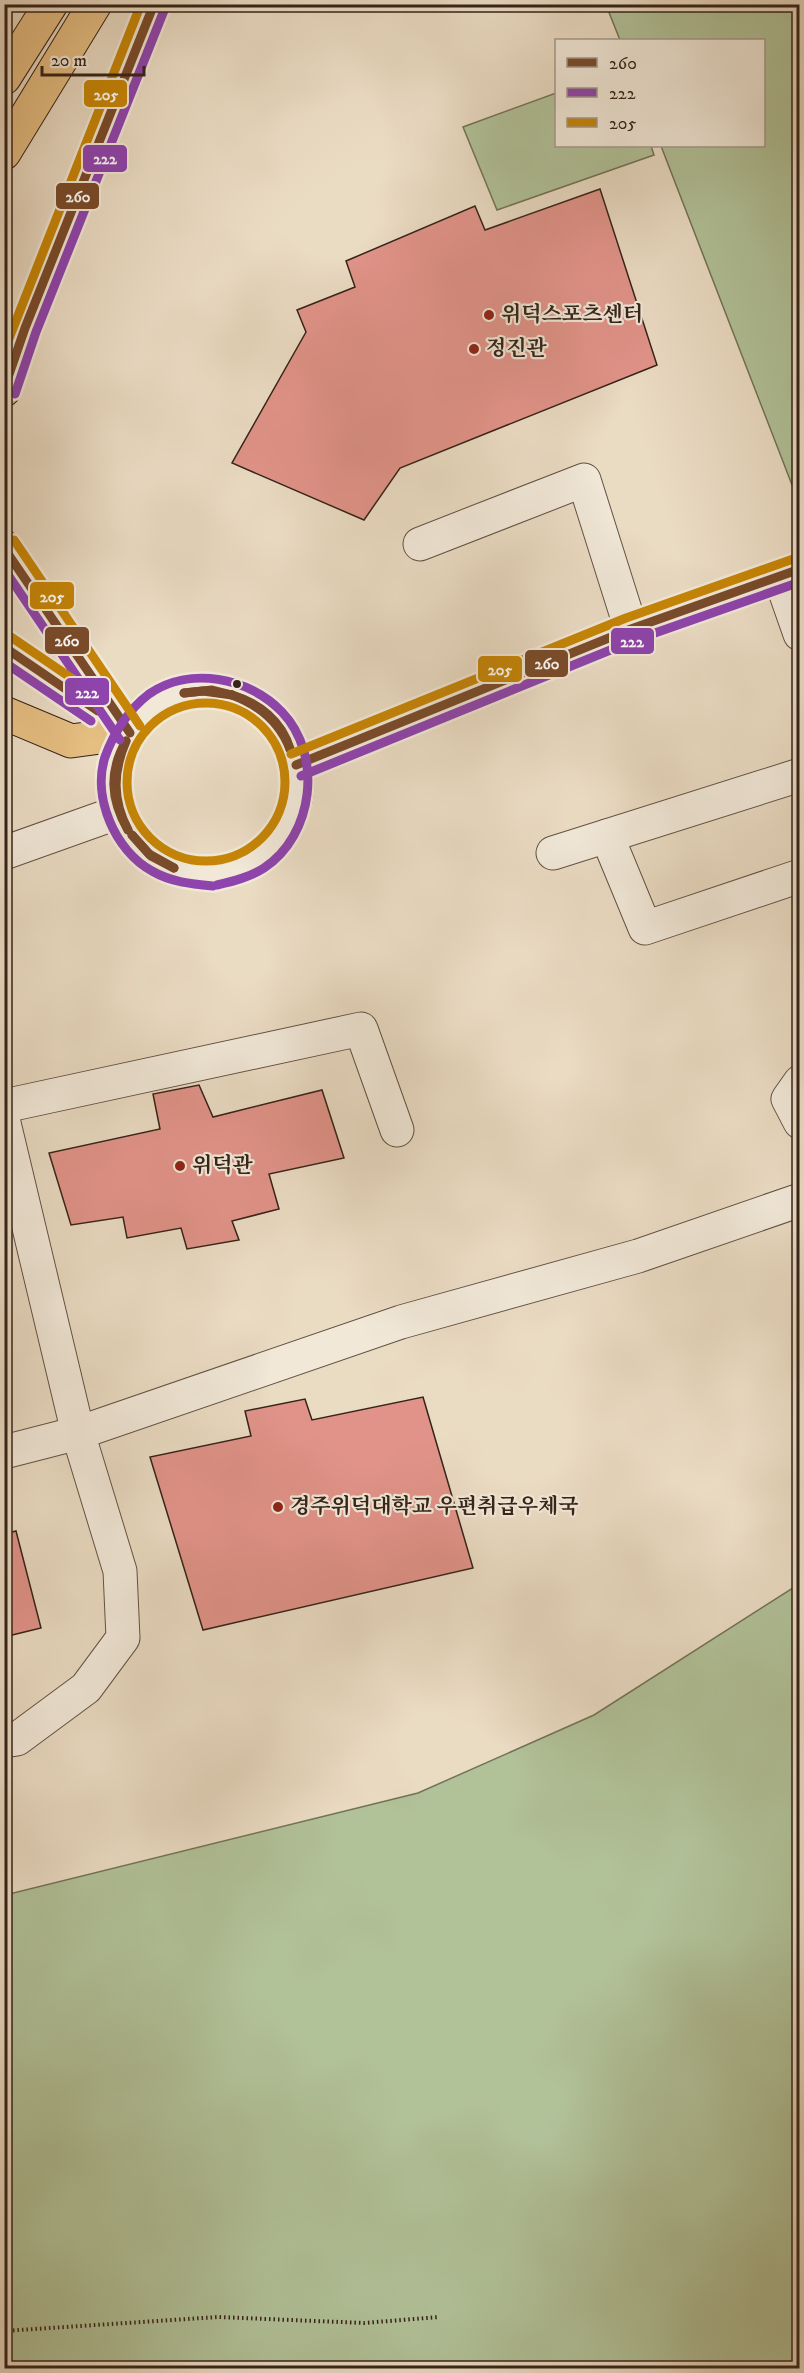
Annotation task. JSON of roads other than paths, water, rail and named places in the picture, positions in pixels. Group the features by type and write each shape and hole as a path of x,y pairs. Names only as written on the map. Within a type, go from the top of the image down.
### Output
{"main road":[{"path":"4,78 51,4"},
{"path":"4,153 95,4"},
{"path":"4,390 25,328 154,4"},
{"path":"4,548 130,733"},
{"path":"4,648 130,733"},
{"path":"4,713 71,741 130,733"}],"lane":[{"path":"420,544 584,480 631,629"},
{"path":"296,765 631,629 790,573 800,634"},
{"path":"214,690 243,698 268,714 286,737 296,765 297,796 287,825 269,849 244,866 214,874 184,871 156,859 134,839 119,812 114,791 114,769 130,733 157,703 184,692 214,690"},
{"path":"553,853 800,775"},
{"path":"4,853 119,812"},
{"path":"607,836 645,928 800,876"},
{"path":"4,1106 361,1029 397,1130"},
{"path":"800,1082 788,1099 800,1122"},
{"path":"4,1123 78,1433 120,1571 123,1638 86,1688 17,1739 4,1741"},
{"path":"4,1452 78,1433 401,1322 638,1256 800,1200"}],"place":[{"name":"위덕스포츠센터","path":"489,315"},
{"name":"정진관","path":"474,349"},
{"name":"위덕관","path":"180,1166"},
{"name":"경주위덕대학교 우편취급우체국","path":"278,1507"}]}
